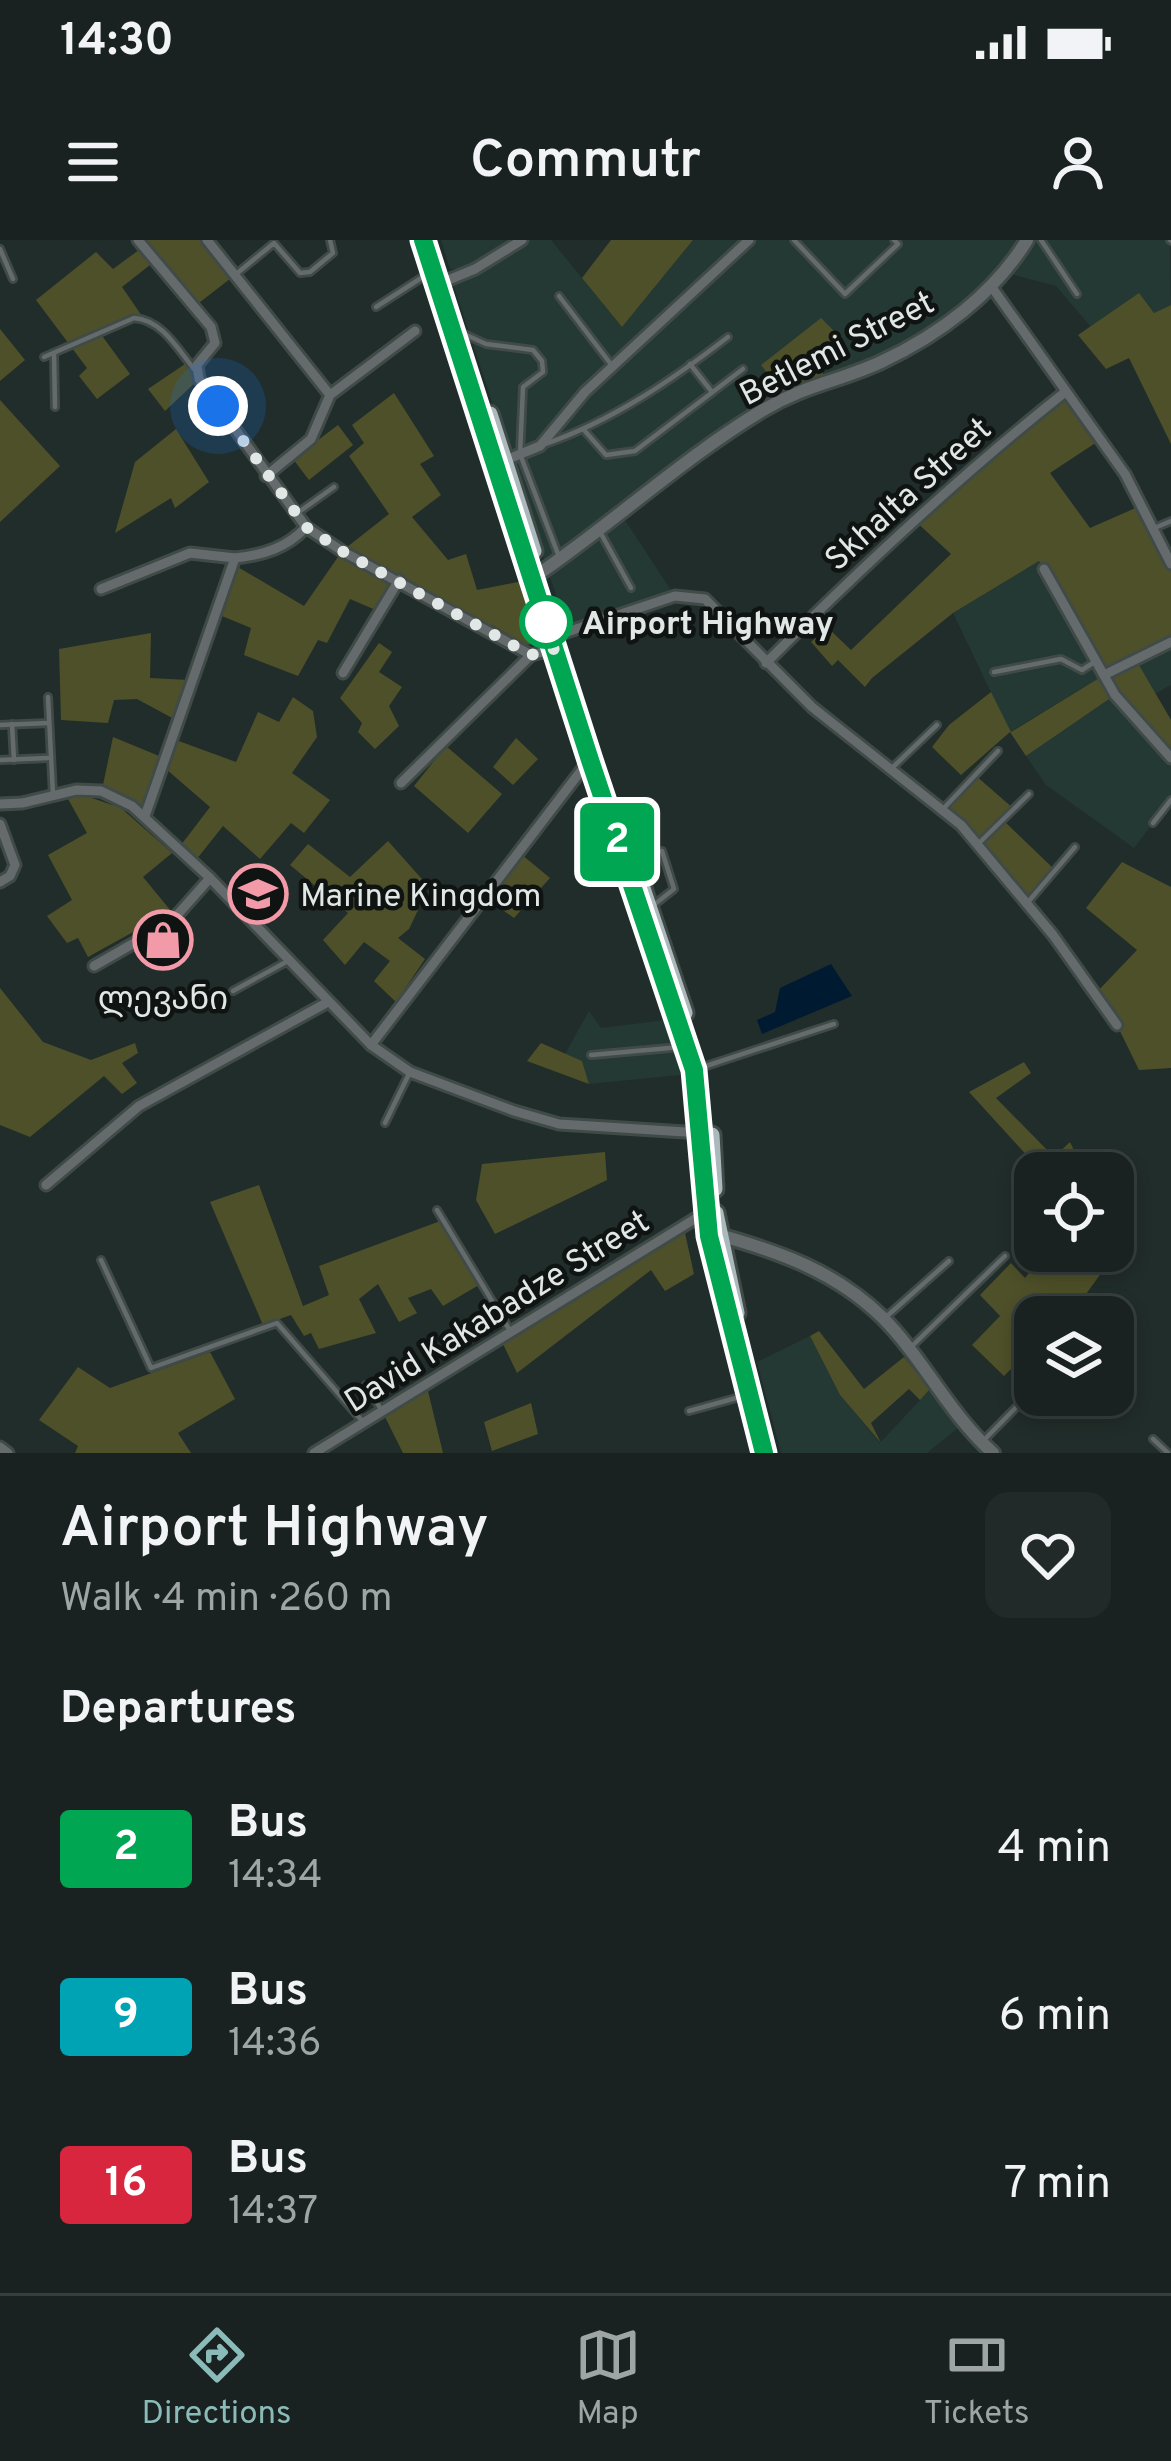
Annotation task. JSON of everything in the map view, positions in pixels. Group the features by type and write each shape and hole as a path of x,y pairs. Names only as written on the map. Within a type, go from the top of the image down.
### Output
{"highway":[{"path":"423,240 513,457 590,760 694,1070 717,1280 764,1453"},
{"path":"433,240 440,276 558,642 703,1067 719,1235 774,1453"}],"street":[{"path":"138,240 215,335 212,349 196,371 306,527 531,655"},
{"path":"207,240 330,395"},
{"path":"440,276 475,269 522,240"},
{"path":"513,457 540,446 585,392 749,240"},
{"name":"Betlemi Street","path":"540,573 758,412 803,387 880,362 952,319 1007,273 1028,240"},
{"path":"991,286 1125,474 1171,564"},
{"path":"266,476 311,439 330,395 415,331"},
{"name":"Skhalta Street","path":"766,663 883,546 976,462 1064,393"},
{"path":"101,589 190,553 235,558 278,548 306,527"},
{"path":"145,816 235,558"},
{"path":"1044,569 1115,695 1171,758"},
{"path":"344,673 399,580"},
{"path":"401,783 531,655 674,596 705,599 812,707 942,810 977,844 1117,1025"},
{"path":"1104,675 1171,642"},
{"path":"371,1045 590,760"},
{"path":"0,803 101,790 145,816 371,1045 410,1072 559,1124 701,1133"},
{"path":"0,824 15,865 0,882"},
{"path":"94,966 171,922 210,878"},
{"path":"46,1184 139,1106 328,1002"},
{"name":"David Kakabadze Street","path":"314,1453 706,1212"},
{"path":"719,1235 797,1259 847,1287 884,1319 993,1453"},
{"path":"0,1447 8,1453"}],"lane":[{"path":"235,275 273,241 300,273 310,272 333,253 330,240"},
{"path":"794,240 844,294 898,244 893,240"},
{"path":"1041,240 1077,294"},
{"path":"0,249 13,279"},
{"path":"376,308 440,276"},
{"path":"560,296 613,367"},
{"path":"44,357 134,318 158,327 196,371"},
{"path":"464,334 486,344 533,350 542,361 543,372 523,388 513,457 561,559"},
{"path":"540,446 584,430 728,337"},
{"path":"53,352 55,407"},
{"path":"690,364 712,392"},
{"path":"584,430 606,454 635,451 743,369"},
{"path":"296,514 334,487"},
{"path":"1152,529 1171,521"},
{"path":"599,530 631,588"},
{"path":"994,672 1061,659 1082,670 1096,662"},
{"path":"48,697 53,795"},
{"path":"0,724 49,723"},
{"path":"12,724 14,760"},
{"path":"891,769 937,725"},
{"path":"942,810 998,751"},
{"path":"0,760 51,758"},
{"path":"977,844 1029,794"},
{"path":"1153,823 1171,800"},
{"path":"1027,903 1075,847"},
{"path":"650,907 674,890 662,851"},
{"path":"233,991 290,960"},
{"path":"703,1067 834,1024"},
{"path":"591,1055 685,1046"},
{"path":"385,1124 410,1072"},
{"path":"437,1210 512,1334"},
{"path":"908,1350 1005,1256"},
{"path":"101,1260 151,1368 277,1323 364,1423"},
{"path":"884,1319 950,1262"},
{"path":"366,1385 382,1412"},
{"path":"689,1411 748,1395"},
{"path":"981,1443 1014,1409"},
{"path":"1153,1439 1168,1453"}],"shaded area":[{"path":"441,240 551,240 622,327 693,240 1170,240 1171,305 1154,313 1139,294 1091,327 1056,286 1007,273 953,319 880,362 825,380 817,361 822,319 786,397 621,514 675,596 567,626 548,572 559,560 544,559 453,284 472,269 450,269"},
{"path":"1039,561 1104,675 1010,732 953,613"},
{"path":"1171,642 1171,685 1155,694 1135,660"},
{"path":"1115,695 1171,758 1171,800 1134,848 1046,785 1026,756"},
{"path":"589,1011 601,1028 674,1019 691,1074 589,1084 582,1061 565,1054"},
{"path":"810,1336 840,1395 880,1443 930,1389 959,1427 927,1453 781,1453 757,1362"}],"green space":[{"path":"141,240 207,240 235,275 195,306 155,261 122,287 144,319 134,318 100,333 130,374 97,399 79,376 87,368 36,300 96,252 113,269 143,247"},
{"path":"611,240 693,240 622,327 582,278"},
{"path":"1139,293 1154,313 1171,305 1171,444 1129,358 1106,369 1078,335"},
{"path":"821,318 842,339 818,361 825,380 786,397 761,365"},
{"path":"0,329 25,360 0,381"},
{"path":"188,362 199,379 165,411 148,389"},
{"path":"394,393 434,456 420,464 441,495 412,517 448,560 466,554 477,590 528,580 545,641 527,645 492,625 486,629 342,551 389,514 349,456 364,443 352,425"},
{"path":"1064,393 1100,440 1050,473 1090,528 1140,506 1171,564 1171,642 1136,660 1171,720 1171,758 1115,695 1026,756 1010,732 961,775 932,747 949,725 991,692 1011,732 1104,675 1039,561 953,613 865,687 838,660 832,666 811,642 827,627 851,650 951,554 913,519"},
{"path":"0,400 60,466 0,522"},
{"path":"338,425 353,445 309,480 293,459"},
{"path":"176,429 209,482 175,508 171,498 115,533 135,462"},
{"path":"340,554 393,583 378,611 350,599 327,643 318,640 298,676 244,655 251,628 217,614 236,566 304,606"},
{"path":"151,633 150,678 189,680 176,720 137,699 114,700 108,723 61,720 59,649"},
{"path":"379,643 392,652 379,672 402,687 389,706 399,726 375,749 358,732 362,723 340,698"},
{"path":"293,697 313,711 317,737 292,773 330,800 304,833 291,823 260,859 223,826 196,860 181,845 210,807 166,769 176,740 236,762 258,712 279,722"},
{"path":"113,737 164,758 147,806 140,808 103,785"},
{"path":"516,738 538,759 513,785 493,767"},
{"path":"446,746 502,794 468,833 414,786"},
{"path":"975,775 1014,809 1003,820 1055,870 1027,903 942,810"},
{"path":"86,796 121,808 172,853 143,877 171,911 88,957 78,938 67,943 47,916 72,900 48,855 87,833 67,797"},
{"path":"388,841 429,887 409,929 398,938 425,959 396,1002 374,981 390,961 364,942 345,965 323,940 348,913 290,865 308,844 350,877"},
{"path":"521,854 550,878 514,918 487,899"},
{"path":"1122,862 1171,887 1171,1068 1139,1070 1095,994 1137,950 1086,908"},
{"path":"0,988 43,1042 91,1060 135,1043 138,1053 122,1063 137,1083 122,1094 104,1076 30,1137 0,1125"},
{"path":"541,1043 582,1061 589,1084 527,1061"},
{"path":"1024,1062 1031,1073 996,1098 1049,1152 1024,1152 969,1092"},
{"path":"605,1152 607,1180 495,1234 476,1200 482,1164"},
{"path":"259,1185 303,1306 329,1295 319,1266 443,1220 479,1285 443,1306 431,1289 408,1298 417,1313 399,1322 378,1284 359,1299 376,1333 319,1349 311,1333 304,1336 291,1315 263,1325 210,1202"},
{"path":"685,1233 694,1274 665,1291 651,1270 517,1373 503,1344"},
{"path":"1011,1263 1014,1272 1025,1278 1030,1272 1102,1272 1085,1296 1014,1296 1014,1366 1004,1376 972,1345 1000,1316 980,1295"},
{"path":"819,1331 864,1389 904,1357 930,1389 920,1400 909,1389 871,1423 881,1443 840,1395 810,1336"},
{"path":"210,1352 235,1399 178,1433 191,1453 75,1453 78,1446 39,1420 78,1367 110,1388"},
{"path":"427,1387 443,1453 403,1453 384,1415"},
{"path":"531,1403 538,1434 492,1451 484,1422"}],"water":[{"path":"831,964 852,996 762,1034 757,1020 775,1012 780,988"}],"bus line":[{"name":"2","path":"423,240 694,1070 717,1280 764,1453"}],"place":[{"name":"Airport Highway","path":"546,622"},
{"name":"Marine Kingdom","path":"258,894"},
{"name":"ლევანი","path":"163,940"}],"route":[{"path":"218,406 306,527 342,551 531,655 554,649 546,622"}]}
